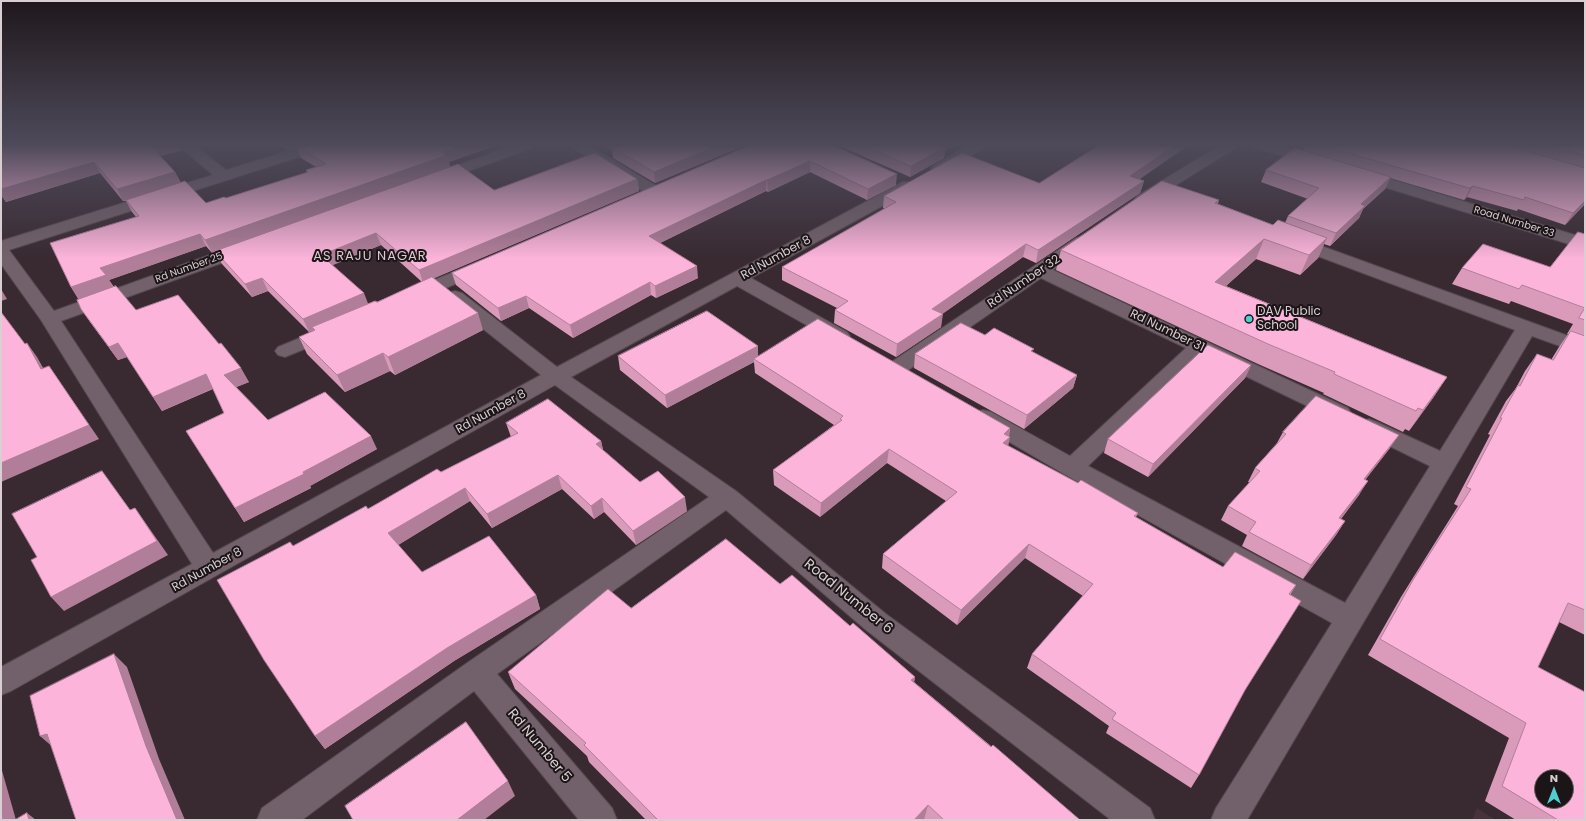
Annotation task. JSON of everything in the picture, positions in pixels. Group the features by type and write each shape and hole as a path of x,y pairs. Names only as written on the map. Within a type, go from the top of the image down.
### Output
{"street":[{"path":"1,247 204,182"},
{"path":"418,185 425,182"},
{"path":"638,182 652,191"},
{"name":"Rd Number 8","path":"1,682 209,569 556,376 739,279 902,182"},
{"path":"1129,210 1170,182"},
{"name":"Road Number 33","path":"1385,182 1585,244"},
{"path":"1154,192 1175,199"},
{"name":"Rd Number 32","path":"897,368 1041,271 1097,231"},
{"path":"1276,234 1585,349"},
{"name":"Rd Number 25","path":"50,319 260,242"},
{"path":"1,251 50,319 209,569"},
{"path":"397,302 496,259"},
{"name":"Rd Number 31","path":"1041,271 1445,463"},
{"path":"739,279 856,345"},
{"name":"Road Number 6","path":"440,284 556,376 727,497 876,622 1138,820"},
{"path":"284,351 348,324"},
{"path":"1228,820 1527,327"},
{"path":"1072,468 1199,347"},
{"path":"876,356 917,380"},
{"path":"964,407 1072,468 1350,619"},
{"path":"274,820 477,672 727,497"},
{"name":"Rd Number 5","path":"477,672 600,820"}],"shaded area":[{"path":"1477,808 1496,820 1472,820"}],"building":[{"path":"1,182 24,182 1,189"},
{"path":"111,182 140,182 117,189"},
{"path":"181,182 186,182 206,203 224,197 226,198 275,182 369,182 205,240 200,234 100,268 106,275 71,287 50,243 139,216 126,200"},
{"path":"407,182 483,182 494,190 515,182 629,182 419,270 376,233 321,255 364,293 303,319 262,278 245,284 215,251"},
{"path":"664,182 761,182 649,236 697,266 655,286 650,282 570,325 526,296 498,308 452,273"},
{"path":"854,182 881,182 868,189"},
{"path":"909,182 1142,182 1038,250 1026,244 932,309 943,314 897,344 835,310 848,301 782,267 896,202 884,196"},
{"path":"1160,182 1166,182 1219,200 1215,203 1273,225 1278,220 1327,238 1309,255 1264,239 1215,282 1447,377 1423,410 1418,408 1416,411 1334,374 1335,372 1268,344 1061,250"},
{"path":"1302,182 1385,182 1361,204 1365,206 1336,233 1288,216 1319,188"},
{"path":"1450,182 1585,182 1585,201 1573,213 1525,197 1524,200 1473,186 1470,188"},
{"path":"1578,232 1585,234 1585,308 1522,285 1519,289 1462,268 1483,244 1550,267"},
{"path":"432,277 478,313 388,357 383,353 337,375 299,337 315,330 312,327 375,301 377,302"},
{"path":"116,286 136,310 178,295 241,368 224,375 268,420 325,392 371,436 303,472 304,474 235,508 186,431 224,413 206,374 153,397 118,343 109,347 81,309 77,300"},
{"path":"1585,308 1585,320 1579,318"},
{"path":"707,311 758,346 665,395 618,356"},
{"path":"1,312 25,344 27,343 41,369 49,366 89,425 1,463"},
{"path":"818,319 1010,428 1004,434 1010,437 1003,443 1078,483 1081,480 1138,513 1134,516 1223,567 1235,552 1296,585 1289,594 1301,601 1245,690 1199,775 1112,719 1116,713 1032,654 1093,584 1029,544 961,610 883,554 957,492 889,449 821,503 773,470 842,420 840,419 843,416 754,359"},
{"path":"961,323 985,335 994,328 1034,349 1031,351 1077,375 1027,415 915,354"},
{"path":"1571,331 1585,336 1585,610 1568,603 1538,667 1585,692 1585,820 1558,820 1540,809 1574,809 1574,769 1534,769 1534,805 1502,786 1526,723 1380,639 1413,580 1471,489 1466,487 1502,418 1500,418 1518,385 1520,386 1537,354 1553,360"},
{"path":"1208,345 1251,365 1153,464 1108,439"},
{"path":"1316,396 1399,435 1364,479 1368,481 1339,518 1345,521 1311,565 1249,532 1256,522 1228,506 1260,471 1255,468 1286,434 1283,432"},
{"path":"548,399 601,441 596,444 640,482 658,471 685,497 633,531 602,498 591,506 558,475 487,514 465,488 388,533 422,572 489,536 536,595 447,648 315,736 264,660 217,580 290,542 293,546 366,506 368,509 437,469 441,472 518,433 506,423"},
{"path":"102,471 130,510 135,508 157,541 51,597 31,560 37,557 12,514"},
{"path":"726,539 780,584 792,575 850,626 853,623 915,677 911,680 991,747 993,745 1080,820 944,820 928,805 914,820 658,820 584,745 586,743 508,672 608,589 631,608"},
{"path":"114,654 146,746 177,820 76,820 47,734 40,736 30,696"},
{"path":"466,722 508,781 457,820 353,820 345,806"},
{"path":"27,813 29,820 15,820"}],"place":[{"name":"DAV Public School","path":"1249,319"}],"district":[{"name":"AS RAJU NAGAR","path":"370,257"}]}
